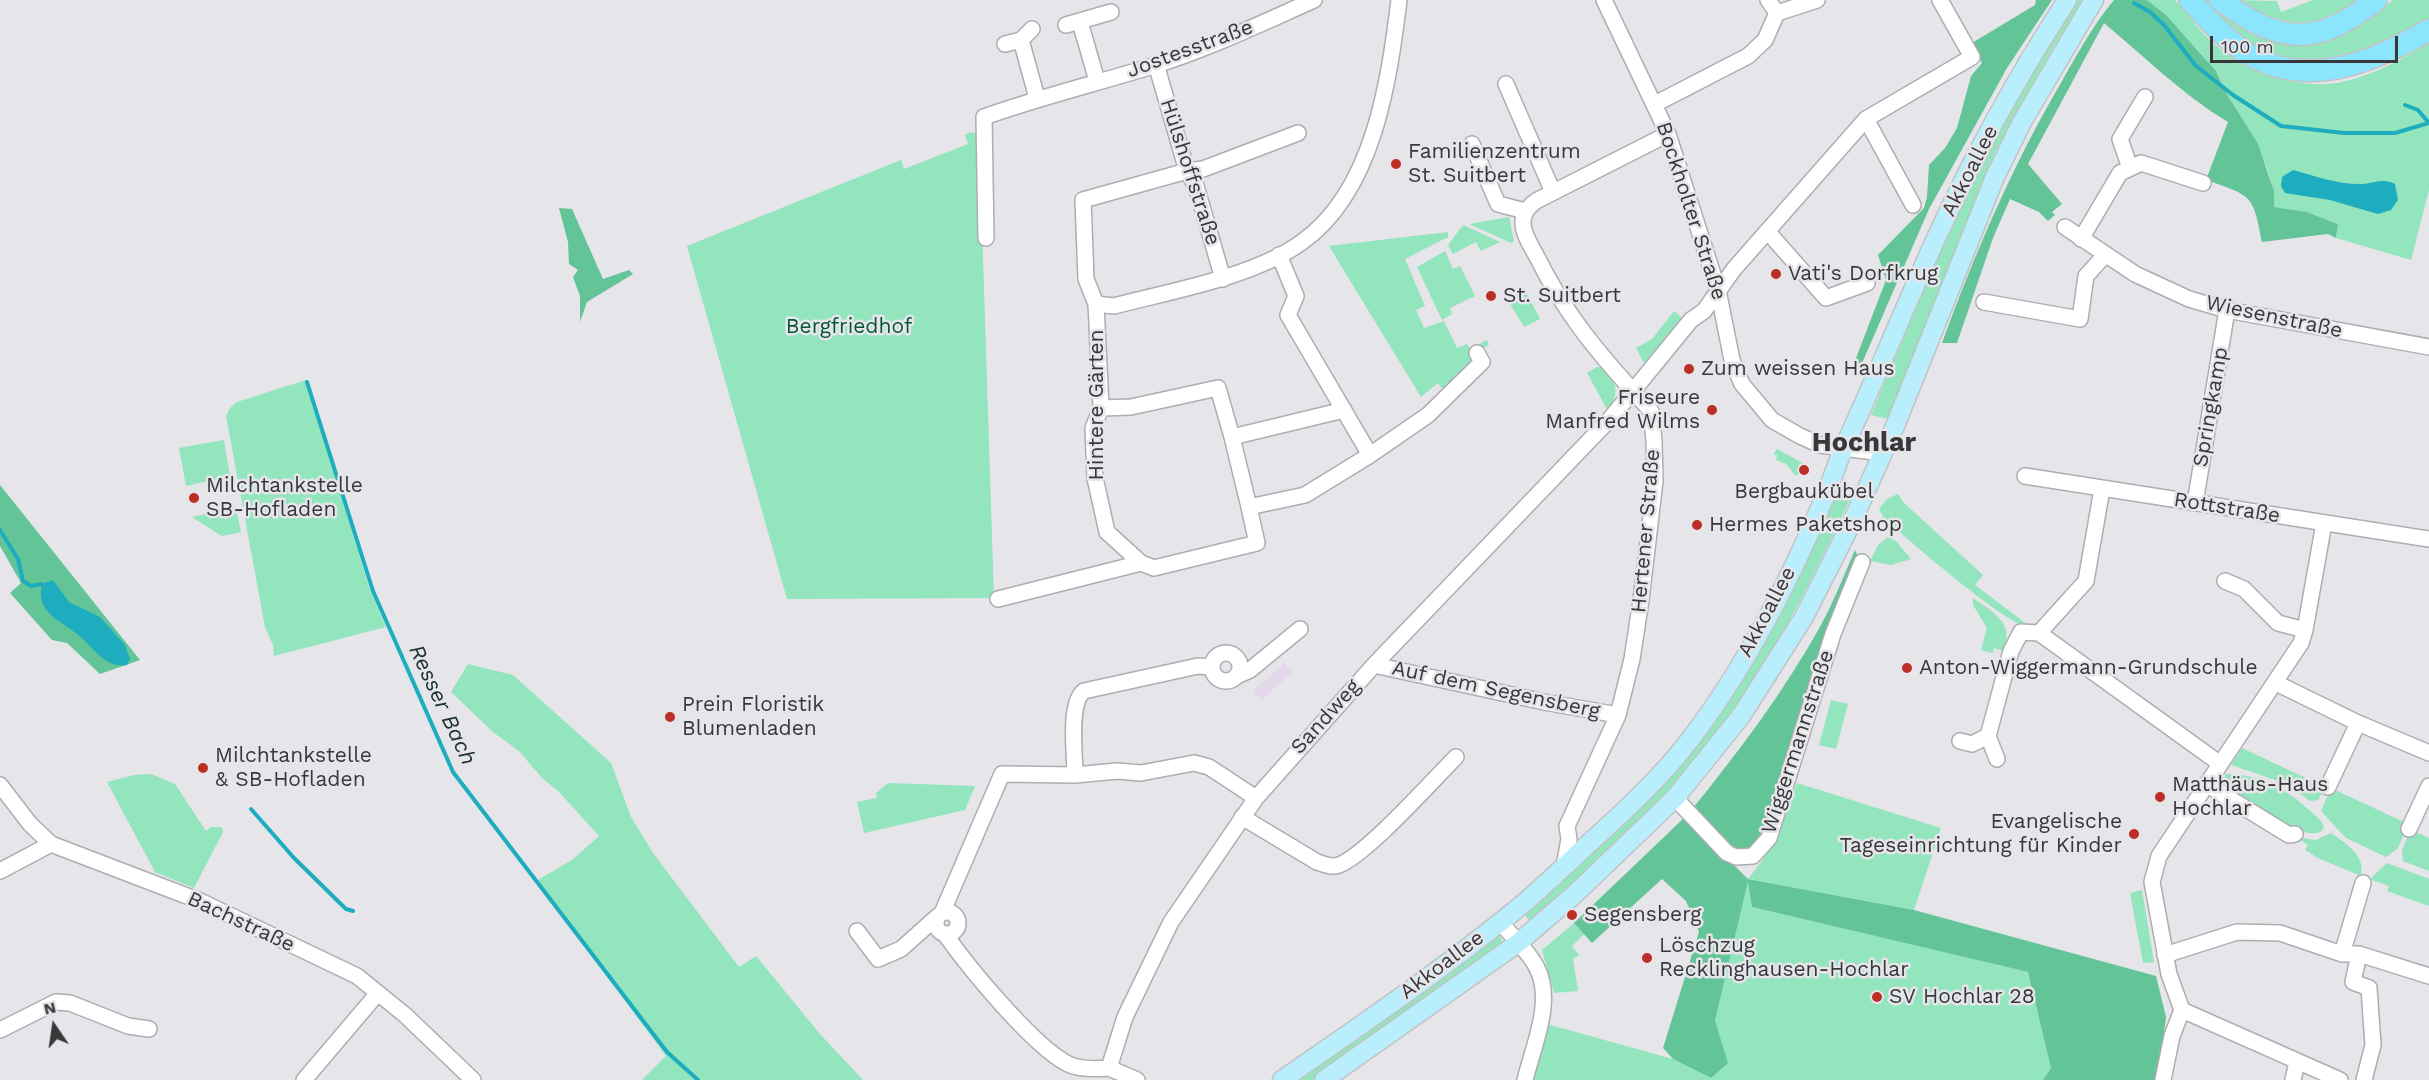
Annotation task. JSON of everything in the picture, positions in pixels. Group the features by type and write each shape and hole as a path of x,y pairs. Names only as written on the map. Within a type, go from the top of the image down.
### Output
{"highway":[{"path":"2190,0 2210,23 2242,50 2272,63 2302,71 2330,70 2367,61 2429,30"},
{"path":"2220,0 2253,23 2295,35 2322,31 2344,24 2376,0"}],"main road":[{"name":"Akkoallee","path":"1282,1080 1500,922 1629,807 1665,769 1720,699 1785,580 1971,168 2015,84 2067,0"},
{"name":"Akkoallee","path":"1324,1080 1518,943 1575,894 1675,798 1741,716 1804,617 1851,524 1995,177 2022,122 2094,0"}],"street":[{"name":"Jostesstraße","path":"986,238 984,117 1037,98 1156,64 1224,40 1314,0"},
{"path":"1096,304 1114,306 1223,279 1302,243 1336,211 1354,182 1382,105 1398,0"},
{"name":"Bockholter Straße","path":"1604,0 1668,134 1718,291 1736,371 1742,384 1772,420 1820,445 1843,449"},
{"path":"1768,0 1777,13"},
{"path":"1655,104 1748,56 1765,40 1777,13 1817,0"},
{"path":"1633,391 1691,320 1704,311 1718,291 1866,118 1972,57 1940,0"},
{"name":"Jostesstraße","path":"1097,81 1073,23 1111,12"},
{"path":"1005,44 1026,34 1037,98"},
{"name":"Hülshoffstraße","path":"1156,64 1187,171 1196,186 1223,279"},
{"path":"1506,84 1553,192"},
{"path":"2130,168 2120,139 2145,97"},
{"path":"1866,118 1913,205"},
{"path":"1187,171 1203,169 1298,133"},
{"path":"1472,144 1498,204 1526,211 1529,206 1553,192 1668,134"},
{"path":"2081,239 2120,173 2130,168 2141,163 2203,183"},
{"name":"Hintere Gärten","path":"1141,563 1107,532 1095,478 1093,428 1101,408 1096,304 1086,279 1083,200 1187,171"},
{"name":"Hertener Straße","path":"1526,211 1524,232 1552,289 1578,328 1651,411 1655,481 1632,659 1618,715 1567,826 1569,839 1564,866"},
{"name":"Wiesenstraße","path":"2065,227 2104,255 2157,286 2227,310 2429,347"},
{"path":"1768,232 1826,298 1867,283"},
{"path":"1279,255 1296,296 1288,315 1370,455"},
{"path":"1984,302 2079,319 2085,276 2104,255"},
{"name":"Springkamp","path":"2195,503 2227,310"},
{"path":"1248,507 1305,495 1370,455 1428,415 1482,363 1477,353"},
{"path":"998,599 1141,563 1154,568 1257,543 1218,388 1131,407 1101,408"},
{"name":"Sandweg","path":"1109,1068 1125,1017 1171,922 1256,798 1374,665 1609,420 1633,391"},
{"path":"1232,437 1344,410"},
{"path":"1843,449 1882,453"},
{"name":"Rottstraße","path":"2025,476 2429,539"},
{"path":"2038,633 2086,581 2102,489"},
{"path":"2324,523 2301,644 2219,763 2159,856 2152,882 2170,981 2182,1010 2340,1080"},
{"name":"Wiggermannstraße","path":"1675,798 1727,853 1736,857 1753,856 1769,838 1833,634 1862,562"},
{"path":"2225,581 2244,589 2278,623 2305,630"},
{"path":"1237,676 1240,669 1234,655 1219,654 1214,659 1212,667 1218,679 1231,680 1250,670 1300,629"},
{"path":"1997,759 1988,736 2011,651 2021,632 2038,633 2219,763"},
{"name":"Auf dem Segensberg","path":"1374,665 1544,702 1618,715"},
{"path":"1075,775 1074,707 1078,695 1084,691 1171,672 1212,667"},
{"path":"2276,683 2358,723 2429,753"},
{"path":"2328,787 2358,723"},
{"path":"1960,741 1972,744 1988,736"},
{"path":"1242,817 1317,862 1330,866 1340,865 1360,852 1456,757"},
{"path":"1137,1080 1109,1068 1095,1069 1069,1065 1035,1038 963,960 945,934 937,927 940,914 1002,774 1075,775 1117,771 1141,773 1194,763 1209,767 1256,798"},
{"path":"2206,784 2289,835 2295,834"},
{"name":"Bachstraße","path":"0,785 30,824 51,844 200,902 357,976 472,1080"},
{"path":"2409,829 2429,786"},
{"path":"0,871 51,844"},
{"path":"2342,954 2363,883"},
{"path":"857,931 878,959 901,949 940,914"},
{"path":"1500,922 1535,964 1544,995 1525,1080"},
{"path":"2165,955 2237,932 2280,933 2342,954 2359,954 2429,976"},
{"path":"2359,954 2353,982 2369,988 2373,1045 2364,1080"},
{"path":"304,1080 378,993"},
{"path":"0,1030 56,1002 70,1003 128,1026 149,1029"},
{"path":"2163,1080 2172,1036 2182,1010"},
{"path":"2292,1080 2296,1062"}],"shaded area":[{"path":"1284,663 1292,672 1262,700 1253,691"}],"green space":[{"path":"2036,0 2052,0 2007,68 1929,209 1859,370 1853,366 1886,280 1878,255 1924,208 1929,165 1945,148 1957,128 1971,76 1982,63 1972,43 2035,5"},
{"path":"2076,0 2084,0 2052,50 1995,152 1889,419 1871,415 1960,205 2002,119"},
{"path":"2114,0 2147,0 2167,16 2216,71 2228,96 2258,144 2274,191 2274,207 2307,212 2338,224 2336,238 2328,234 2262,242 2256,214 2248,199 2242,194 2206,180 2228,122 2180,88 2104,23 2028,164 2062,204 2052,212 2055,215 2048,221 2039,212 2010,199 1993,238 1957,343 1942,343 1982,242 2027,144 2086,39"},
{"path":"2147,0 2175,0 2223,52 2254,70 2308,84 2325,84 2354,79 2387,66 2429,43 2429,190 2411,260 2336,238 2338,224 2307,212 2274,207 2273,192 2265,164 2219,76 2182,33"},
{"path":"2196,0 2209,0 2230,16 2344,31 2381,11 2392,0 2429,0 2429,22 2368,56 2303,65 2248,47"},
{"path":"2234,0 2277,1 2281,12 2313,0 2360,0 2327,18 2312,22 2297,22 2267,15"},
{"name":"Bergfriedhof","path":"971,132 979,135 994,598 787,599 687,246 901,160 904,169 968,144 965,135"},
{"path":"559,208 572,209 603,279 629,270 633,274 587,302 580,322 580,296 573,277 578,270 569,264 568,242"},
{"path":"1509,217 1514,241 1511,243 1469,224"},
{"path":"1463,225 1500,242 1481,251 1476,242 1453,254 1448,245"},
{"path":"1448,232 1448,237 1405,259 1425,306 1416,310 1424,328 1444,321 1457,348 1467,344 1470,349 1487,340 1489,345 1475,352 1477,361 1444,391 1438,383 1421,397 1329,246"},
{"path":"1445,251 1453,269 1460,266 1475,296 1450,308 1452,314 1442,320 1417,267"},
{"path":"1524,288 1540,319 1524,327 1506,297"},
{"path":"1674,311 1682,318 1644,363 1636,348 1652,339"},
{"path":"1597,367 1603,367 1611,377 1615,388 1614,398 1607,409 1587,373"},
{"path":"306,380 369,587 386,627 274,656 273,645 265,627 226,416 237,402"},
{"path":"224,440 230,476 186,486 179,448"},
{"path":"1777,449 1806,465 1805,475 1795,475 1786,464 1776,460 1777,455 1773,455"},
{"path":"0,485 140,660 100,674 67,643 52,640 10,593 21,583 0,546"},
{"path":"1832,490 1850,499 1789,621 1743,699 1689,771 1658,805 1531,923 1522,911 1671,768"},
{"path":"1898,494 1904,503 1983,575 1975,585 2032,628 2020,625 1981,599 1884,518 1879,509 1887,499"},
{"path":"236,508 241,532 222,536 192,517"},
{"path":"1888,537 1896,541 1911,559 1891,565 1870,561 1878,545"},
{"path":"1855,550 1860,561 1764,834 1749,851 1731,849 1693,808 1745,742 1792,673 1826,616"},
{"path":"1973,598 1995,614 2004,625 2006,641 2004,651 1994,648 1993,653 1981,650 1987,628 1973,605"},
{"path":"468,664 513,675 611,763 631,817 653,853 739,967 756,956 820,1034 863,1080 642,1080 666,1056 536,881 572,860 599,836 519,751 494,733 451,692"},
{"path":"1831,700 1848,704 1836,749 1819,745"},
{"path":"2242,748 2325,787 2318,800 2310,801 2287,784 2231,765"},
{"path":"151,774 175,784 206,831 211,827 222,827 223,832 194,888 155,872 107,782 134,775"},
{"path":"2225,774 2253,777 2278,787 2321,821 2324,827 2322,831 2313,833 2289,826 2276,820 2232,790 2230,794 2226,792 2228,788 2224,781"},
{"path":"888,783 975,786 965,810 864,833 857,802 877,798 876,793"},
{"name":"SV Hochlar 28","path":"1797,783 1941,828 1914,910 1749,879 1752,907 2028,972 2051,1068 2043,1080 1532,1080 1547,1024 1673,1059 1711,1078 1715,1021 1748,879 1762,861"},
{"path":"2331,788 2408,824 2398,848 2386,857 2346,838 2321,811"},
{"path":"1685,817 1748,879 1914,910 2156,976 2166,1017 2158,1080 2043,1080 2051,1068 2028,972 1752,907 1748,881 1715,1021 1728,1063 1711,1078 1673,1059 1663,1048 1699,932 1686,901 1662,879 1592,943 1574,923"},
{"path":"2411,830 2429,838 2429,871 2403,861 2402,850"},
{"path":"2331,833 2353,850 2360,862 2361,876 2318,858 2305,850 2308,845 2296,837 2316,840"},
{"path":"2387,863 2429,879 2429,906 2387,891 2389,886 2370,879"},
{"path":"2142,890 2154,962 2143,963 2130,893"},
{"path":"1574,923 1584,934 1572,946 1579,955 1573,959 1578,991 1554,993 1542,950"},
{"path":"1496,935 1501,937 1503,945 1316,1080 1292,1080"}],"water":[{"path":"2293,170 2345,183 2391,182 2395,184 2398,200 2391,210 2378,214 2330,200 2285,193 2281,186 2282,177"},
{"path":"53,580 69,602 100,617 125,645 130,659 127,665 105,660 51,614 42,602 41,594 42,584"}],"waterway":[{"path":"2134,3 2150,12 2164,25 2196,66 2233,95 2281,126 2344,133 2395,133 2429,123"},
{"path":"2405,105 2418,110 2429,123"},
{"name":"Resser Bach","path":"307,382 373,591 453,772 667,1052 698,1080"},
{"path":"0,530 18,559 23,581 31,586 42,584"},
{"path":"251,809 294,858 346,909 353,911"}],"place":[{"name":"Familienzentrum St. Suitbert","path":"1396,164"},
{"name":"Vati's Dorfkrug","path":"1776,274"},
{"name":"St. Suitbert","path":"1491,296"},
{"name":"Zum weissen Haus","path":"1689,369"},
{"name":"Friseure Manfred Wilms","path":"1712,410"},
{"name":"Bergbaukübel","path":"1804,470"},
{"name":"Milchtankstelle SB-Hofladen","path":"194,498"},
{"name":"Hermes Paketshop","path":"1697,525"},
{"name":"Anton-Wiggermann-Grundschule","path":"1907,668"},
{"name":"Prein Floristik Blumenladen","path":"670,717"},
{"name":"Milchtankstelle & SB-Hofladen","path":"203,768"},
{"name":"Matthäus-Haus Hochlar","path":"2160,797"},
{"name":"Evangelische Tageseinrichtung für Kinder","path":"2134,834"},
{"name":"Segensberg","path":"1572,915"},
{"name":"Löschzug Recklinghausen-Hochlar","path":"1647,958"},
{"name":"SV Hochlar 28","path":"1877,997"}],"district":[{"name":"Hochlar","path":"1864,443"}]}
